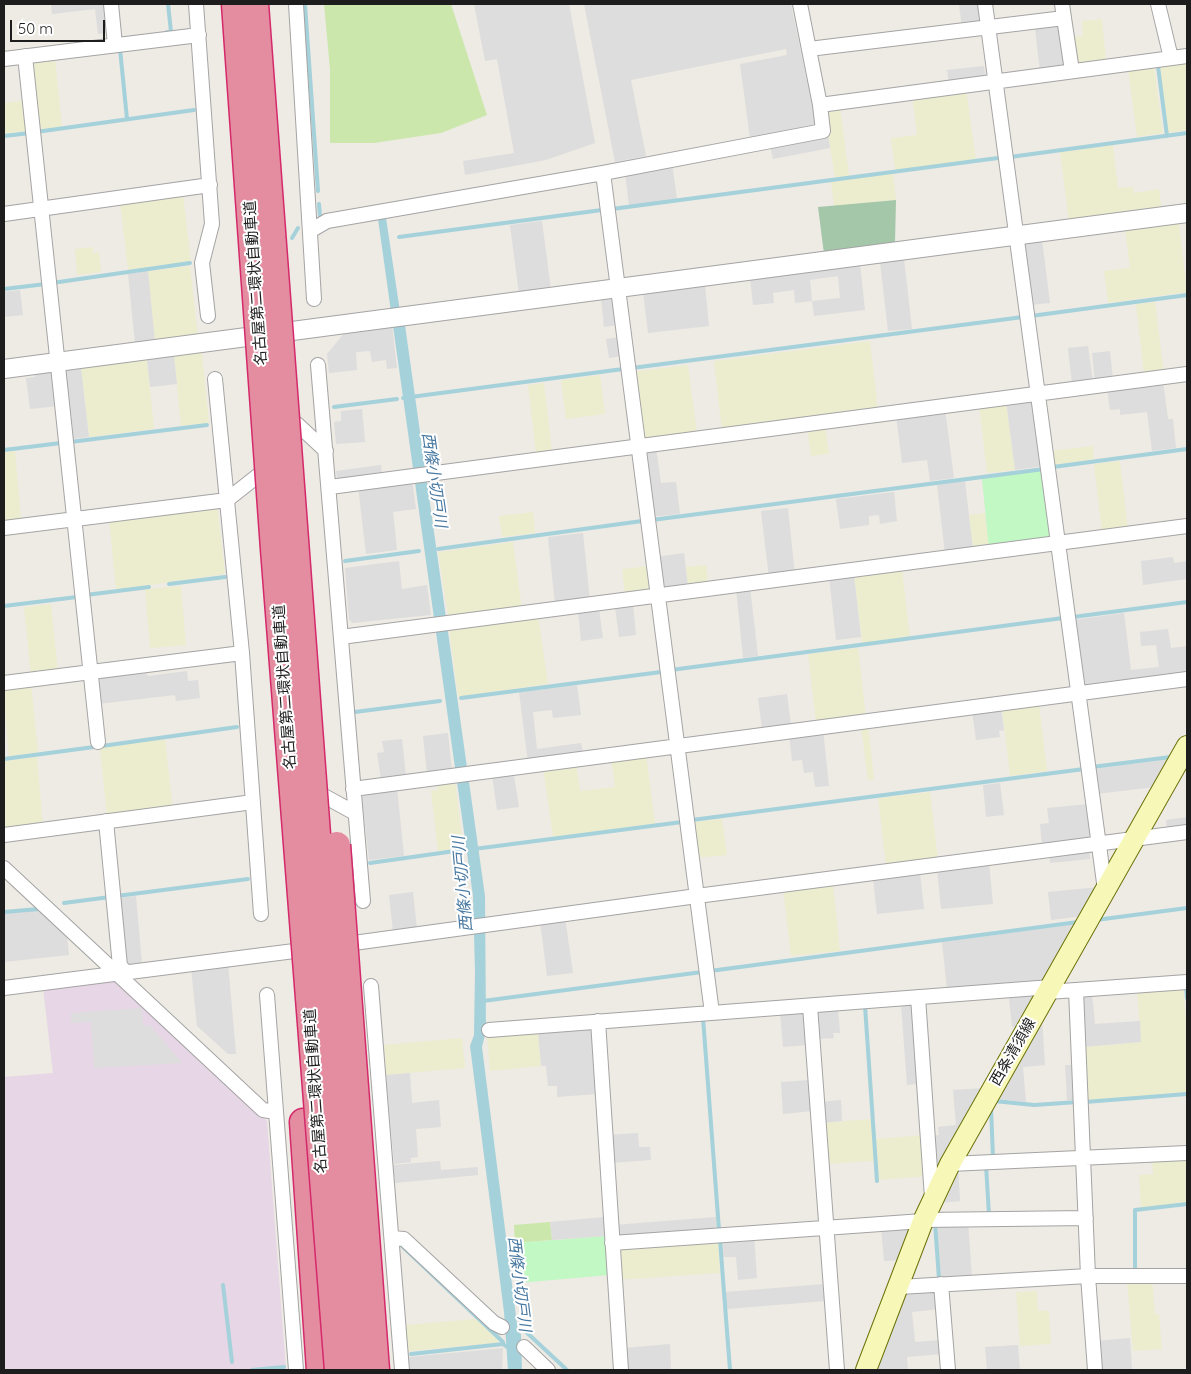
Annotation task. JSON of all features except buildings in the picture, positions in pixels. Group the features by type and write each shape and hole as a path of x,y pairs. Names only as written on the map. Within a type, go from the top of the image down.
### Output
{"highway":[{"name":"名古屋第二環状自動車道","path":"235,4 274,549 318,1370"},
{"name":"名古屋第二環状自動車道","path":"255,4 357,1370"},
{"path":"296,546 336,832 376,1370"}],"main road":[{"name":"西条清須線","path":"866,1370 923,1220 950,1164 1187,746"}],"street":[{"path":"111,4 115,45"},
{"path":"196,4 212,224 202,263 208,316"},
{"path":"296,4 314,299"},
{"path":"310,231 327,221 603,173 822,131 820,105 800,4"},
{"path":"984,4 1106,890"},
{"path":"1062,4 1072,71"},
{"path":"1158,4 1171,58"},
{"path":"809,49 1064,18"},
{"path":"4,59 199,35"},
{"path":"25,56 98,742"},
{"path":"820,105 1187,56"},
{"path":"603,173 712,1013"},
{"path":"4,214 210,185"},
{"path":"4,369 1187,213"},
{"path":"318,365 330,487 363,900"},
{"path":"330,487 1187,374"},
{"path":"215,379 242,653 261,914"},
{"path":"297,424 326,451"},
{"path":"4,528 227,500 299,444"},
{"path":"342,637 1187,526"},
{"path":"4,683 242,653"},
{"path":"353,789 1187,679"},
{"path":"324,796 355,813"},
{"path":"4,835 253,802"},
{"path":"106,822 122,974"},
{"path":"4,988 122,974 1187,832"},
{"path":"4,868 122,974 262,1110 276,1112"},
{"path":"489,1030 918,997 1049,989 1076,990 1187,982"},
{"path":"371,986 402,1370"},
{"path":"1076,990 1088,1276 1095,1370"},
{"path":"268,995 279,1146 318,1370"},
{"path":"918,997 932,1200"},
{"path":"810,1006 837,1370"},
{"path":"598,1021 621,1370"},
{"path":"342,1058 379,1078"},
{"path":"279,1146 337,1082"},
{"path":"950,1164 1187,1153"},
{"path":"612,1243 826,1229 923,1220 1086,1218"},
{"path":"392,1238 404,1239 494,1323 502,1327"},
{"path":"899,1287 1088,1276 1187,1276"},
{"path":"942,1284 948,1370"},
{"path":"524,1347 548,1370"}],"shaded area":[{"path":"51,4 106,4 109,33 98,34 95,9 52,14"},
{"path":"474,4 569,4 595,143 546,160 465,175 463,161 514,153 497,59 485,61"},
{"path":"584,4 791,4 816,125 750,138 740,64 787,55 786,49 631,80 646,156 615,162"},
{"path":"959,4 979,4 982,25 962,28"},
{"path":"1063,25 1069,66 1040,72 1035,28"},
{"path":"984,66 986,79 949,84 947,70"},
{"path":"828,135 830,148 773,159 770,146"},
{"path":"672,163 677,199 629,206 625,173"},
{"path":"542,221 551,290 519,294 510,225"},
{"path":"1042,240 1050,303 1030,305 1024,242"},
{"path":"904,259 912,329 888,331 880,262"},
{"path":"860,264 865,310 814,316 812,301 795,303 794,290 773,293 774,303 753,305 750,278","holes":["838,276 840,298 812,301 810,280"]},
{"path":"148,271 155,342 135,344 128,274"},
{"path":"705,285 709,326 648,333 643,292"},
{"path":"20,290 23,315 4,317 4,292"},
{"path":"612,296 618,325 604,327 601,298"},
{"path":"392,325 397,368 387,369 386,360 372,362 370,351 356,352 357,370 329,373 327,354 345,332"},
{"path":"620,337 622,356 609,358 606,339"},
{"path":"1088,346 1093,381 1072,384 1068,348"},
{"path":"1110,351 1113,379 1095,382 1092,353"},
{"path":"174,356 177,384 150,387 147,360"},
{"path":"81,368 89,437 71,439 63,370"},
{"path":"50,371 55,375 58,406 30,409 26,378 35,377 35,373"},
{"path":"1163,381 1168,419 1173,419 1176,448 1152,451 1147,412 1120,415 1120,409 1110,410 1107,388"},
{"path":"1032,398 1044,466 1015,470 1006,401"},
{"path":"362,409 365,442 336,444 334,422 341,421 341,411"},
{"path":"945,409 954,478 930,481 927,460 902,463 896,415"},
{"path":"656,448 661,483 676,482 680,514 650,517 644,449"},
{"path":"381,465 382,476 341,481 337,478 336,471"},
{"path":"412,479 416,509 393,512 397,550 366,554 358,486"},
{"path":"965,481 973,550 945,554 937,484"},
{"path":"894,492 897,521 880,524 879,515 869,516 869,525 840,529 836,499"},
{"path":"788,508 795,575 769,578 761,511"},
{"path":"583,533 590,601 555,605 548,537"},
{"path":"684,553 688,587 662,590 656,557"},
{"path":"1173,557 1174,563 1187,561 1187,579 1143,585 1141,561"},
{"path":"399,561 402,589 427,585 431,615 352,623 349,619 345,568"},
{"path":"854,575 861,637 836,640 829,577"},
{"path":"750,587 758,656 743,658 736,588"},
{"path":"633,605 636,635 619,637 615,607"},
{"path":"599,609 603,638 581,641 578,611"},
{"path":"1124,613 1131,670 1159,667 1156,645 1141,646 1140,632 1168,629 1171,648 1187,646 1187,675 1084,688 1073,620"},
{"path":"124,671 125,675 146,673 148,676 187,671 188,681 198,680 200,698 176,701 175,695 98,704 95,677"},
{"path":"577,685 581,715 553,718 552,710 533,712 537,749 581,743 583,754 528,762 519,692"},
{"path":"787,694 791,725 762,729 758,698"},
{"path":"1001,708 1004,730 999,731 1000,737 976,740 972,711"},
{"path":"823,730 829,786 815,787 813,772 804,773 802,760 792,761 789,734"},
{"path":"448,733 452,771 427,774 423,736"},
{"path":"402,739 406,777 381,780 377,753 384,752 382,741"},
{"path":"1171,759 1155,787 1096,794 1093,769"},
{"path":"509,773 514,776 519,807 497,810 492,775"},
{"path":"1000,783 1004,815 986,817 983,785"},
{"path":"397,788 404,856 369,860 362,798 365,792"},
{"path":"1089,804 1093,837 1042,845 1040,824 1049,823 1047,808"},
{"path":"1187,817 1187,827 1167,829 1166,820"},
{"path":"1089,848 1090,859 1050,863 1049,853"},
{"path":"989,863 993,904 941,909 937,869"},
{"path":"920,873 924,909 877,914 873,878"},
{"path":"1099,887 1083,916 1051,920 1048,892"},
{"path":"413,892 417,929 393,932 389,895"},
{"path":"136,896 142,965 132,966 122,957 117,898"},
{"path":"38,910 67,935 69,955 4,962 4,913"},
{"path":"565,918 573,973 547,976 540,921"},
{"path":"1077,924 1045,983 947,989 942,942"},
{"path":"228,963 236,1054 228,1054 197,1026 191,968"},
{"path":"114,979 267,1121 286,1370 4,1370 4,1077 53,1073 43,988"},
{"path":"1092,994 1095,1024 1140,1021 1141,1042 1083,1047 1081,995"},
{"path":"1037,996 1019,1027 1012,1027 1009,998"},
{"path":"901,1004 911,1004 917,1084 907,1085"},
{"path":"142,1008 143,1026 150,1025 182,1063 94,1068 91,1022 71,1023 71,1013"},
{"path":"838,1010 840,1033 833,1033 834,1038 817,1039 815,1011"},
{"path":"806,1011 808,1045 783,1047 780,1013"},
{"path":"1042,1020 1045,1065 1023,1067 1026,1102 994,1099"},
{"path":"587,1028 593,1034 597,1094 557,1097 557,1086 548,1086 546,1066 541,1066 538,1032"},
{"path":"1065,1065 1078,1065 1079,1100 1067,1100"},
{"path":"410,1073 412,1103 439,1100 441,1127 416,1129 418,1157 411,1158 411,1162 394,1164 386,1075"},
{"path":"810,1080 813,1111 783,1114 781,1082"},
{"path":"984,1088 944,1164 933,1161 931,1136 939,1135 938,1127 956,1125 953,1090"},
{"path":"841,1100 842,1121 822,1123 821,1102"},
{"path":"638,1133 639,1147 650,1147 651,1160 610,1163 608,1135"},
{"path":"440,1161 441,1170 478,1167 478,1175 395,1183 393,1165"},
{"path":"958,1166 960,1201 939,1203"},
{"path":"605,1217 606,1236 552,1240 550,1222"},
{"path":"716,1217 717,1232 618,1239 614,1225"},
{"path":"968,1221 972,1278 940,1280 935,1222"},
{"path":"912,1224 901,1260 884,1261 881,1227"},
{"path":"754,1237 757,1278 738,1280 736,1257 723,1257 721,1240"},
{"path":"825,1284 826,1301 726,1309 725,1292"},
{"path":"937,1288 939,1309 912,1312 915,1342 942,1340 943,1354 907,1357 908,1370 875,1370 904,1292"},
{"path":"1130,1338 1132,1369 1097,1370 1095,1341"},
{"path":"670,1344 671,1370 626,1370 624,1348"},
{"path":"1018,1345 1020,1370 987,1370 985,1347"},
{"path":"503,1348 502,1370 410,1370 409,1357"}],"green space":[{"path":"324,4 451,4 487,115 441,133 374,143 330,143 330,69"},
{"path":"1102,19 1106,61 1076,68 1070,37 1083,36 1082,21"},
{"path":"55,58 62,127 35,130 30,61"},
{"path":"1187,61 1187,130 1168,133 1159,64"},
{"path":"1154,66 1163,133 1137,137 1128,69"},
{"path":"966,89 976,160 895,170 891,138 917,135 912,96"},
{"path":"28,100 31,130 4,134 4,103"},
{"path":"840,107 849,176 835,178 824,110"},
{"path":"1113,145 1118,188 1133,187 1134,193 1159,189 1162,210 1069,222 1060,152"},
{"path":"893,173 896,200 834,206 831,182"},
{"path":"183,194 191,262 128,270 120,203"},
{"path":"896,200 895,242 893,244 824,254 818,207"},
{"path":"1179,223 1187,292 1108,303 1104,271 1130,268 1125,229"},
{"path":"93,247 93,253 99,252 101,272 77,275 75,249"},
{"path":"190,266 198,337 155,342 148,271"},
{"path":"1155,302 1164,373 1144,375 1136,304"},
{"path":"870,341 878,411 722,431 714,361"},
{"path":"202,353 209,423 181,426 174,356"},
{"path":"147,360 154,429 89,437 81,368"},
{"path":"688,365 697,434 642,441 632,372"},
{"path":"600,375 605,414 566,419 561,380"},
{"path":"544,383 552,452 536,454 528,385"},
{"path":"1006,401 1015,470 987,473 979,405"},
{"path":"825,425 829,454 811,456 807,427"},
{"path":"1093,446 1094,459 1052,465 1050,451"},
{"path":"15,451 21,519 4,522 4,452"},
{"path":"1120,461 1128,530 1102,533 1094,464"},
{"path":"1045,470 1054,538 989,549 982,479"},
{"path":"217,504 225,574 116,590 109,519"},
{"path":"533,512 535,533 502,537 499,516"},
{"path":"985,513 989,549 973,550 969,515"},
{"path":"513,542 522,610 449,621 438,552"},
{"path":"706,565 708,582 688,587 686,567"},
{"path":"649,566 652,590 625,595 622,569"},
{"path":"902,569 910,638 862,643 854,575"},
{"path":"181,586 186,645 150,648 145,589"},
{"path":"51,604 58,673 31,675 24,607"},
{"path":"538,615 548,684 458,697 449,628"},
{"path":"858,648 866,717 816,723 808,654"},
{"path":"31,683 38,752 9,757 4,687"},
{"path":"1039,704 1047,771 1010,776 1002,708"},
{"path":"868,725 874,779 868,780 861,726"},
{"path":"165,739 173,810 107,816 100,749 102,747"},
{"path":"646,753 655,824 553,837 543,767 576,763 580,791 615,787 611,758"},
{"path":"37,757 43,826 4,831 4,761"},
{"path":"455,780 463,847 438,851 431,791 438,790 437,782"},
{"path":"930,792 938,860 886,866 878,798"},
{"path":"722,819 727,855 695,858 691,822"},
{"path":"833,884 840,951 791,956 783,889"},
{"path":"1183,986 1187,1033 1187,1092 1085,1101 1083,1047 1141,1042 1137,990"},
{"path":"538,1032 541,1066 490,1071 487,1036"},
{"path":"462,1038 465,1068 386,1075 384,1045"},
{"path":"871,1119 874,1161 825,1164 822,1123"},
{"path":"925,1135 928,1176 879,1180 876,1139"},
{"path":"1187,1156 1187,1203 1141,1208 1139,1175 1153,1174 1152,1158"},
{"path":"550,1222 552,1240 515,1243 514,1225"},
{"path":"606,1236 609,1275 519,1283 515,1243"},
{"path":"718,1238 720,1273 616,1280 619,1245"},
{"path":"1152,1280 1155,1314 1159,1314 1162,1349 1133,1351 1127,1281"},
{"path":"1037,1291 1038,1311 1049,1311 1051,1344 1020,1346 1016,1292"},
{"path":"476,1319 497,1339 498,1343 408,1351 406,1325"}],"water":[{"path":"386,218 402,325 405,325 485,896 486,1031 482,1047 518,1332 521,1334 522,1370 508,1370 504,1312 470,1046 474,1035 473,896 378,219"}],"waterway":[{"path":"167,32 171,32 168,4"},
{"path":"305,4 318,191"},
{"path":"120,49 127,119"},
{"path":"1158,66 1167,136"},
{"path":"36,132 194,110"},
{"path":"4,136 30,133"},
{"path":"1010,157 1187,133"},
{"path":"612,209 998,158"},
{"path":"319,204 320,216"},
{"path":"399,237 602,210"},
{"path":"292,238 298,228"},
{"path":"52,283 190,263"},
{"path":"4,289 46,284"},
{"path":"1031,316 1187,295"},
{"path":"632,368 1023,317"},
{"path":"403,398 623,369"},
{"path":"334,407 397,399"},
{"path":"70,442 207,425"},
{"path":"4,450 61,443"},
{"path":"1053,467 1187,449"},
{"path":"652,520 1044,469"},
{"path":"438,549 642,521"},
{"path":"345,561 419,551"},
{"path":"169,584 225,577"},
{"path":"86,595 149,587"},
{"path":"4,606 77,597"},
{"path":"1073,617 1187,602"},
{"path":"671,670 1063,618"},
{"path":"461,698 661,672"},
{"path":"355,712 440,701"},
{"path":"102,746 237,727"},
{"path":"4,759 94,747"},
{"path":"1092,767 1171,757"},
{"path":"692,820 1084,769"},
{"name":"西條小切戸川","path":"474,849 682,822"},
{"name":"西條小切戸川","path":"370,863 462,850"},
{"path":"117,896 248,879"},
{"path":"64,903 110,897"},
{"path":"1096,920 1187,908"},
{"path":"4,912 39,909"},
{"path":"710,971 1078,922"},
{"path":"483,1001 702,972"},
{"path":"1186,986 1187,998"},
{"path":"865,1006 877,1181"},
{"path":"703,1018 719,1230"},
{"path":"1085,1102 1187,1094"},
{"path":"994,1101 1034,1105 1078,1102"},
{"path":"991,1107 993,1158"},
{"path":"986,1165 989,1215"},
{"path":"1135,1271 1135,1210 1187,1204"},
{"path":"935,1223 939,1279"},
{"path":"720,1240 730,1370"},
{"path":"401,1245 503,1344"},
{"path":"223,1285 232,1362"},
{"name":"西條小切戸川","path":"524,1330 567,1370"},
{"path":"411,1354 503,1344 511,1350"},
{"path":"252,1370 284,1367"}]}
